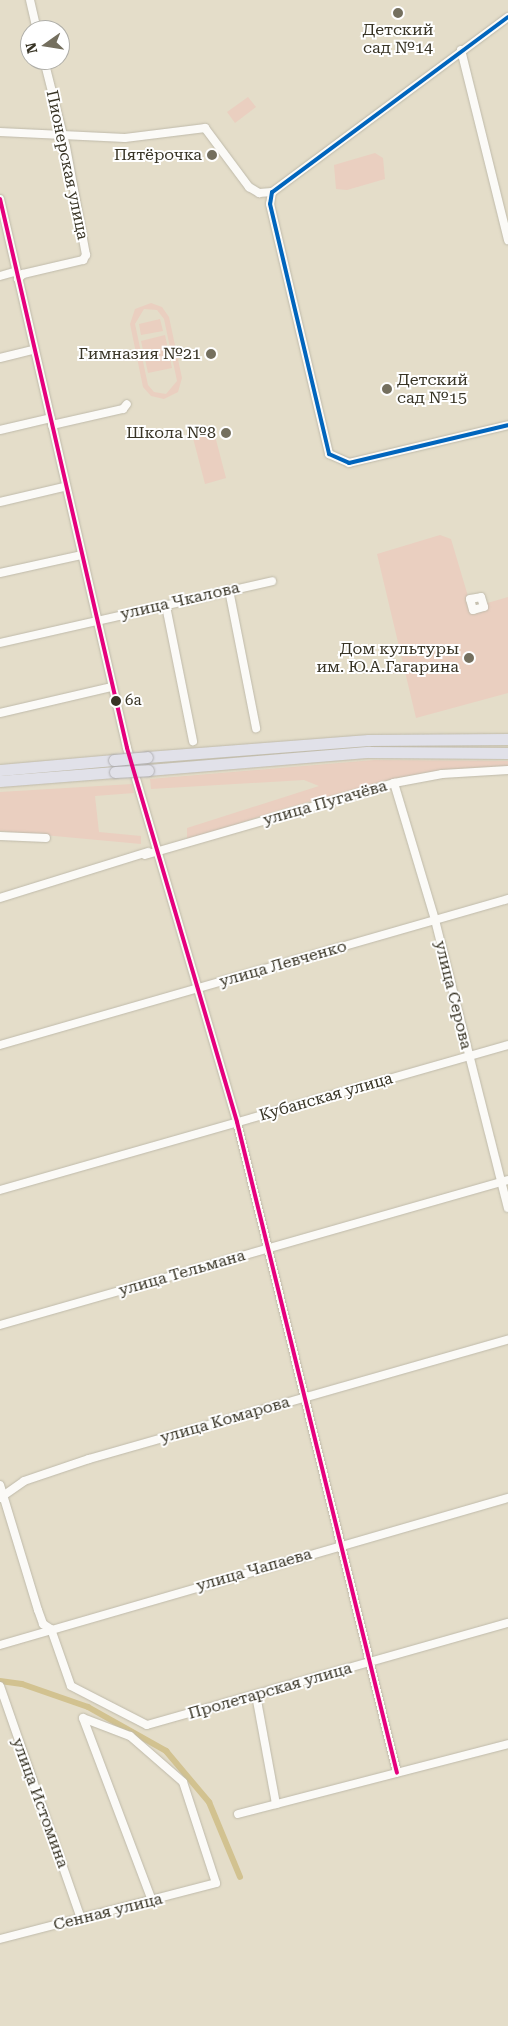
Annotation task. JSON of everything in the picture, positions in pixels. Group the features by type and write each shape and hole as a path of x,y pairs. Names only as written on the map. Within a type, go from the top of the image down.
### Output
{"highway":[{"path":"486,738 508,734"},
{"path":"0,770 368,740 508,739"},
{"path":"368,740 356,745 358,751 505,754"},
{"path":"0,781 369,752"}],"street":[{"path":"30,0 35,20"},
{"path":"0,132 125,138 205,128 249,187 260,193 272,192 508,17"},
{"path":"461,50 508,240"},
{"name":"Пионерская улица","path":"0,276 16,276 83,260 86,255 66,147 60,135 46,70"},
{"path":"272,192 270,204 329,454 349,462 508,425"},
{"path":"0,202 32,350 52,422 64,487 82,555 112,687 236,1122 269,1247 397,1773"},
{"path":"0,358 32,350"},
{"path":"0,430 123,409 126,404"},
{"path":"0,502 64,487"},
{"path":"0,573 82,555"},
{"name":"улица Чкалова","path":"0,643 272,581"},
{"path":"229,590 256,728"},
{"path":"166,606 193,741"},
{"path":"0,713 112,687"},
{"name":"улица Пугачёва","path":"0,898 158,850 394,783 442,774 508,770"},
{"name":"улица Серова","path":"394,783 435,920 468,1056 505,1181 508,1208"},
{"path":"0,836 46,838"},
{"path":"145,855 153,836"},
{"name":"улица Левченко","path":"0,1045 508,898"},
{"name":"Кубанская улица","path":"0,1190 508,1045"},
{"name":"улица Тельмана","path":"0,1325 505,1181"},
{"name":"улица Комарова","path":"2,1496 24,1481 64,1467 508,1340"},
{"path":"0,1484 2,1496 38,1610 43,1624 51,1629"},
{"name":"улица Чапаева","path":"0,1646 51,1629 508,1498"},
{"name":"Пролетарская улица","path":"51,1629 71,1686 147,1725 508,1623"},
{"name":"улица Истомина","path":"0,1686 81,1919"},
{"path":"256,1695 276,1804"},
{"name":"Сенная улица","path":"0,1939 152,1901 216,1883 183,1782 130,1736 83,1718 152,1901"},
{"path":"238,1814 508,1744"}],"shaded area":[{"path":"248,97 256,107 235,123 227,112"},
{"path":"375,153 383,158 385,179 347,190 336,189 334,165"},
{"path":"151,303 162,307 169,317 182,378 178,392 164,399 151,396 143,387 130,324 135,309","holes":["144,309 157,310 164,319 177,381 166,394 154,392 148,385 135,324"]},
{"path":"160,319 163,331 141,335 139,324"},
{"path":"165,335 172,368 148,373 141,341"},
{"path":"214,432 226,478 205,484 193,438"},
{"path":"440,535 451,539 473,613 484,604 508,597 508,693 416,718 377,554"},
{"path":"374,760 508,761 508,768 429,772 384,781 279,810 187,841 187,828 319,786 304,780 151,789 150,779"},
{"path":"132,784 134,793 95,796 99,832 141,836 141,844 0,831 0,792"}],"waterway":[{"path":"0,1681 22,1684 88,1707 166,1751 209,1802 240,1877"}],"transit line":[{"path":"508,17 272,192 270,204 329,454 349,463 508,425"},
{"path":"0,199 127,748 237,1122 397,1773"}],"place":[{"name":"Детский сад №14","path":"398,13"},
{"name":"Пятёрочка","path":"212,155"},
{"name":"Гимназия №21","path":"211,354"},
{"name":"Детский сад №15","path":"387,389"},
{"name":"Школа №8","path":"226,433"},
{"name":"Дом культуры им. Ю.А.Гагарина","path":"469,658"},
{"name":"6а","path":"116,701"}]}
